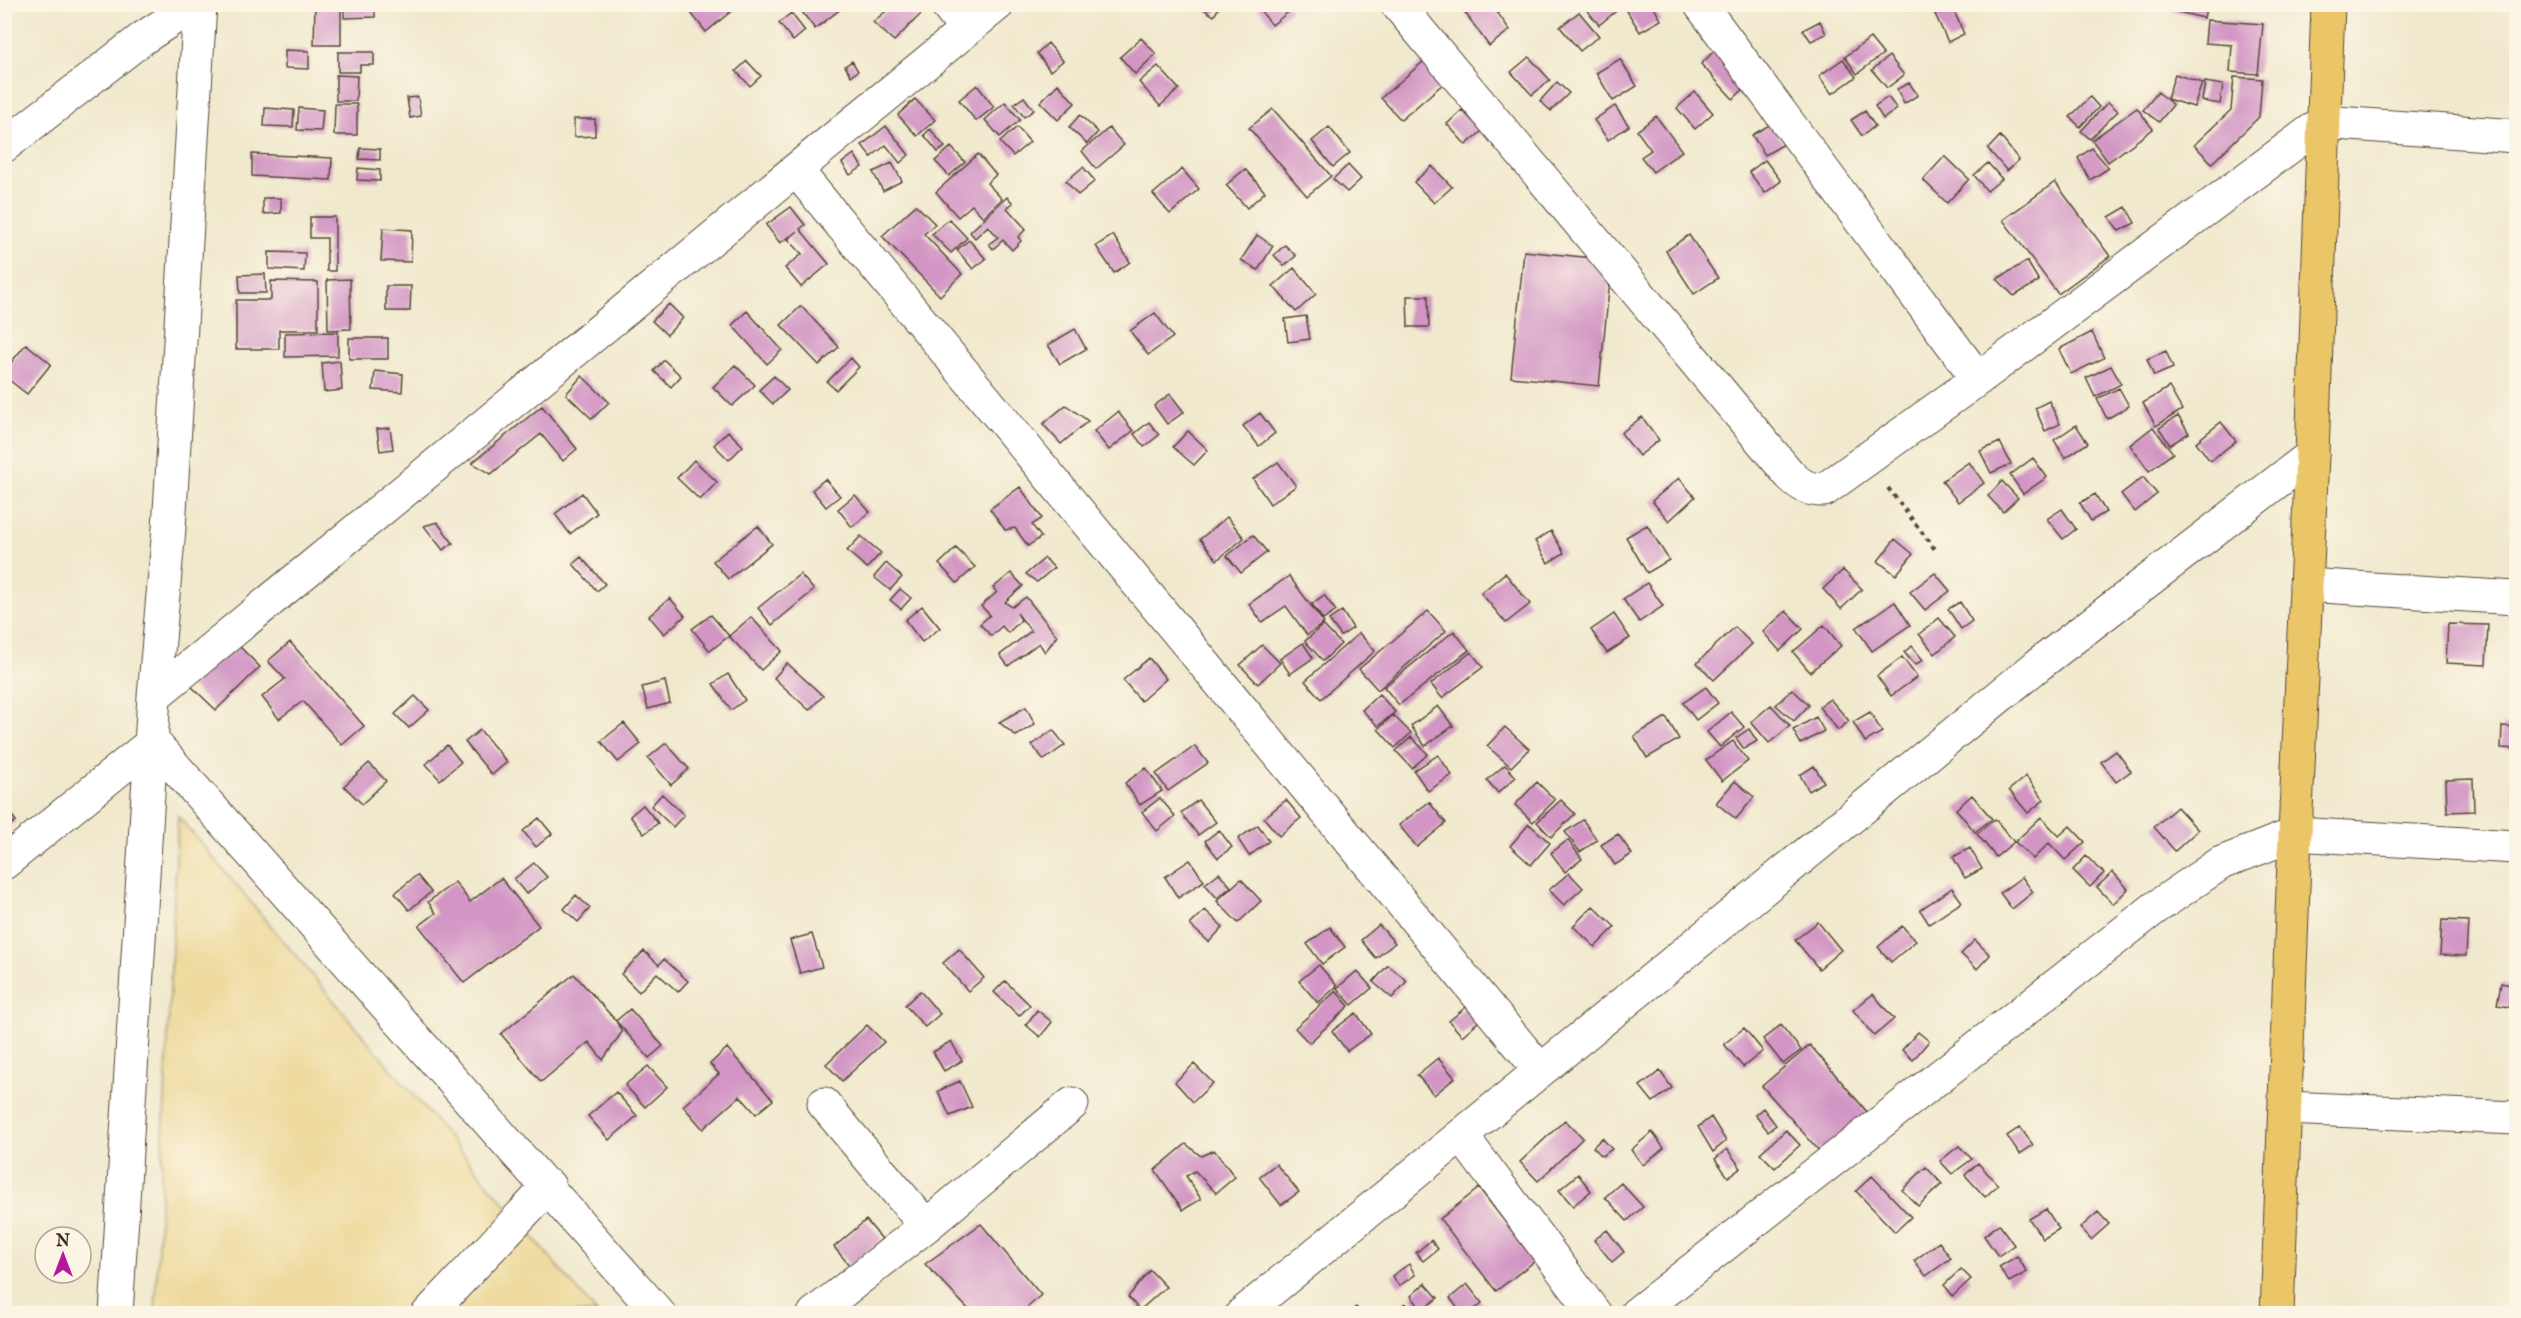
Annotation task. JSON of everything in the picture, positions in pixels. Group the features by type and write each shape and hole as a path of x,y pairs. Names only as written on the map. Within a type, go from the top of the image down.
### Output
{"main road":[{"path":"2277,1314 2328,4"}],"street":[{"path":"4,146 143,38 195,4"},
{"path":"116,1314 153,742 154,696 169,528 200,4"},
{"path":"946,4 966,30"},
{"path":"154,696 998,4"},
{"path":"1397,4 1795,480 1811,490 1824,490 1866,460 2323,122 2517,136"},
{"path":"1700,4 1978,379"},
{"path":"796,170 1540,1070"},
{"path":"1242,1314 2038,665 2312,455"},
{"path":"2306,585 2517,598"},
{"path":"4,863 153,742"},
{"path":"153,742 549,1186 659,1314"},
{"path":"1636,1314 2155,908 2221,863 2295,834 2517,847"},
{"path":"824,1104 926,1226"},
{"path":"814,1314 926,1226 1072,1104"},
{"path":"2286,1108 2517,1118"},
{"path":"1462,1136 1595,1314"},
{"path":"428,1314 549,1186"}],"path":[{"path":"1866,460 1937,552"}],"sand":[{"path":"178,816 597,1313 155,1313"}],"building":[{"path":"315,4 341,4 341,45 314,45"},
{"path":"344,4 375,4 375,17 344,18"},
{"path":"684,4 740,4 706,32"},
{"path":"796,4 841,4 843,7 815,29"},
{"path":"895,4 924,4 927,8 894,41 873,22"},
{"path":"1196,4 1221,4 1214,16"},
{"path":"1255,4 1286,4 1291,10 1272,25"},
{"path":"1465,4 1491,4 1510,30 1489,46 1461,7"},
{"path":"1591,4 1619,4 1621,7 1599,25 1586,9"},
{"path":"1637,4 1652,4 1661,20 1640,32 1627,11"},
{"path":"1905,4 1918,4 1912,11"},
{"path":"2174,4 2207,4 2204,18 2173,11"},
{"path":"1952,6 1964,34 1948,42 1935,14"},
{"path":"1579,12 1599,36 1580,51 1560,27"},
{"path":"791,13 805,31 793,41 779,23"},
{"path":"2207,20 2263,24 2258,74 2230,72 2232,45 2205,43"},
{"path":"1820,21 1826,34 1811,41 1803,30"},
{"path":"1141,38 1156,54 1135,74 1120,57"},
{"path":"1870,38 1883,54 1857,74 1845,57"},
{"path":"1048,43 1063,61 1050,71 1037,53"},
{"path":"1717,48 1749,84 1733,99 1701,64"},
{"path":"285,50 309,51 309,69 285,68"},
{"path":"338,52 374,52 374,65 360,65 360,72 338,72"},
{"path":"1889,56 1904,75 1887,88 1872,70"},
{"path":"1529,57 1550,80 1532,95 1511,72"},
{"path":"1620,59 1637,86 1613,101 1596,73"},
{"path":"1843,59 1856,77 1832,94 1819,76"},
{"path":"747,61 761,76 750,86 736,71"},
{"path":"852,61 858,71 851,76 845,66"},
{"path":"1424,61 1444,83 1401,120 1381,98"},
{"path":"1158,66 1179,89 1160,106 1139,82"},
{"path":"2175,74 2202,83 2194,107 2167,99"},
{"path":"336,75 357,76 356,101 336,101"},
{"path":"2234,77 2262,79 2259,117 2212,163 2194,145 2231,110"},
{"path":"1557,82 1569,93 1551,111 1540,101"},
{"path":"2205,82 2223,85 2220,104 2202,101"},
{"path":"1909,83 1918,95 1904,104 1897,89"},
{"path":"1058,84 1075,103 1058,120 1040,102"},
{"path":"977,85 994,107 976,121 959,100"},
{"path":"1695,92 1713,113 1695,129 1677,108"},
{"path":"2158,92 2173,105 2159,122 2143,110"},
{"path":"418,97 421,116 410,118 407,98"},
{"path":"1024,97 1034,110 1024,117 1014,104"},
{"path":"1888,97 1897,109 1883,119 1875,106"},
{"path":"2090,97 2099,107 2080,127 2070,117"},
{"path":"915,99 935,120 917,136 898,115"},
{"path":"1005,102 1020,120 1000,137 985,120"},
{"path":"2108,102 2118,111 2090,139 2081,131"},
{"path":"335,104 357,104 357,135 334,135"},
{"path":"1615,106 1629,126 1608,140 1594,120"},
{"path":"265,108 294,110 293,127 264,126"},
{"path":"299,108 323,110 321,131 297,130"},
{"path":"2137,108 2153,129 2108,162 2092,140"},
{"path":"1273,109 1331,176 1307,196 1249,128"},
{"path":"1462,110 1482,131 1466,145 1447,124"},
{"path":"1865,111 1875,126 1862,136 1851,120"},
{"path":"1080,115 1098,132 1087,144 1069,127"},
{"path":"1656,116 1682,151 1653,172 1641,157 1651,150 1637,131"},
{"path":"574,119 595,119 595,136 574,137"},
{"path":"1771,124 1784,144 1765,155 1752,135"},
{"path":"886,126 909,155 900,163 886,145 871,157 862,145"},
{"path":"1017,127 1030,142 1013,156 1000,142"},
{"path":"1329,127 1350,153 1333,167 1312,141"},
{"path":"1109,128 1124,145 1096,169 1082,151"},
{"path":"930,129 945,147 938,152 924,135"},
{"path":"2000,136 2019,160 2007,171 1988,149"},
{"path":"951,147 965,162 949,176 935,161"},
{"path":"360,148 380,149 380,160 359,159"},
{"path":"2092,148 2109,168 2090,180 2078,158"},
{"path":"252,154 332,158 331,180 252,176"},
{"path":"854,154 862,167 850,175 842,163"},
{"path":"978,154 996,175 987,183 1002,199 983,217 972,205 958,217 936,192"},
{"path":"1945,156 1969,179 1947,203 1923,180"},
{"path":"1765,160 1781,181 1765,193 1749,172"},
{"path":"892,163 902,181 883,191 873,172"},
{"path":"1988,163 2002,179 1987,191 1974,175"},
{"path":"1348,165 1361,179 1347,192 1333,179"},
{"path":"1432,166 1452,187 1434,203 1414,182"},
{"path":"1083,167 1095,181 1078,195 1066,181"},
{"path":"358,168 380,170 380,181 357,180"},
{"path":"1182,169 1199,189 1170,214 1153,194"},
{"path":"1245,169 1265,192 1247,208 1226,185"},
{"path":"2055,182 2110,256 2058,294 2003,220"},
{"path":"1007,197 1013,203 1007,208 1026,229 1018,237 1021,241 1012,250 1003,240 993,249 989,244 998,237 988,226 975,238 970,232"},
{"path":"263,198 281,198 281,213 263,214"},
{"path":"916,205 935,224 924,234 962,274 940,296 882,236"},
{"path":"791,207 805,225 800,229 829,264 801,287 785,268 802,254 788,239 798,231 780,243 766,225"},
{"path":"2126,207 2135,223 2119,231 2109,217"},
{"path":"310,217 335,217 335,271 327,271 327,238 310,238"},
{"path":"949,219 967,238 951,253 932,234"},
{"path":"383,228 412,230 411,262 381,261"},
{"path":"1113,235 1130,262 1114,273 1096,246"},
{"path":"1257,235 1273,246 1258,270 1241,260"},
{"path":"1689,235 1718,278 1694,294 1666,251"},
{"path":"969,240 986,259 973,269 957,250"},
{"path":"1285,245 1296,256 1284,266 1274,255"},
{"path":"1524,251 1612,260 1599,386 1511,377"},
{"path":"269,252 305,253 304,271 269,269"},
{"path":"2027,261 2039,281 2014,296 1997,279"},
{"path":"1294,268 1316,294 1296,312 1273,286"},
{"path":"265,274 266,293 240,293 239,275"},
{"path":"350,279 351,329 328,330 327,280"},
{"path":"271,281 318,282 318,330 279,330 279,349 236,349 236,300 271,300"},
{"path":"386,286 411,286 410,311 386,311"},
{"path":"1407,296 1428,296 1429,327 1408,327"},
{"path":"669,304 683,318 667,335 652,321"},
{"path":"801,306 839,347 819,365 781,325"},
{"path":"747,311 782,350 767,364 732,325"},
{"path":"1155,313 1173,337 1148,355 1130,331"},
{"path":"1306,316 1310,339 1288,342 1285,319"},
{"path":"1075,329 1086,349 1060,364 1048,345"},
{"path":"338,332 338,356 285,357 285,333"},
{"path":"2092,332 2104,358 2071,374 2059,349"},
{"path":"349,338 388,338 388,359 349,359"},
{"path":"26,344 51,364 27,394 4,376 4,371"},
{"path":"2166,351 2173,368 2154,376 2147,359"},
{"path":"851,358 859,367 836,390 827,382"},
{"path":"664,360 681,376 671,387 654,371"},
{"path":"340,361 342,390 324,392 322,363"},
{"path":"735,365 755,385 732,406 713,387"},
{"path":"2111,366 2121,384 2095,397 2086,378"},
{"path":"375,371 403,374 402,392 373,390"},
{"path":"582,376 609,402 592,419 566,394"},
{"path":"774,376 788,390 773,404 759,390"},
{"path":"2169,387 2182,410 2156,426 2143,403"},
{"path":"2119,388 2129,406 2107,419 2097,399"},
{"path":"1170,394 1184,412 1167,424 1154,406"},
{"path":"2049,401 2060,424 2045,431 2035,408"},
{"path":"1066,405 1088,421 1061,444 1043,424"},
{"path":"542,406 577,449 563,461 541,434 491,474 472,463"},
{"path":"1118,412 1133,431 1109,450 1094,431"},
{"path":"1260,413 1275,433 1259,446 1243,426"},
{"path":"2178,416 2189,433 2170,445 2159,428"},
{"path":"1642,417 1659,440 1639,456 1621,433"},
{"path":"1149,422 1159,435 1144,447 1134,434"},
{"path":"2221,422 2236,441 2210,461 2196,442"},
{"path":"2076,425 2088,443 2065,458 2054,440"},
{"path":"2153,427 2173,453 2149,471 2130,445"},
{"path":"390,428 393,449 380,451 377,429"},
{"path":"728,431 743,446 729,460 714,445"},
{"path":"1188,431 1208,450 1194,465 1173,447"},
{"path":"2000,442 2011,464 1991,473 1980,451"},
{"path":"2033,458 2047,477 2023,494 2010,475"},
{"path":"694,460 717,482 700,500 677,478"},
{"path":"1278,462 1296,486 1270,504 1253,479"},
{"path":"1969,462 1984,483 1958,502 1942,481"},
{"path":"2143,477 2157,494 2135,512 2121,494"},
{"path":"1679,478 1695,497 1669,521 1652,501"},
{"path":"825,479 840,496 826,507 812,490"},
{"path":"2002,481 2018,498 2003,512 1988,496"},
{"path":"1020,487 1042,518 1032,525 1041,537 1028,546 1015,528 1005,530 990,509"},
{"path":"582,493 597,513 570,534 555,514"},
{"path":"2095,494 2106,512 2091,521 2080,503"},
{"path":"855,495 870,512 852,527 838,509"},
{"path":"2062,509 2076,529 2063,539 2047,519"},
{"path":"1227,517 1244,538 1217,560 1200,539"},
{"path":"437,522 453,543 443,550 424,526"},
{"path":"1647,525 1669,560 1647,573 1626,537"},
{"path":"758,526 772,544 728,579 713,561"},
{"path":"1551,531 1564,553 1548,563 1535,541"},
{"path":"1253,535 1267,552 1241,573 1227,556"},
{"path":"861,536 881,553 867,568 847,551"},
{"path":"1895,539 1913,554 1896,575 1878,561"},
{"path":"956,548 975,567 957,583 939,564"},
{"path":"581,557 605,584 597,591 573,564"},
{"path":"1045,558 1054,568 1037,582 1026,574"},
{"path":"886,563 902,577 890,590 874,577"},
{"path":"1843,570 1862,589 1841,609 1823,589"},
{"path":"1011,573 1023,586 1005,602 1012,607 1026,597 1057,636 1045,652 1039,643 1008,666 1000,655 1031,631 1017,613 1021,620 1008,633 1002,626 991,636 980,624 990,615 981,606 997,592 993,588"},
{"path":"1505,573 1530,604 1506,623 1481,593"},
{"path":"1935,573 1950,591 1925,610 1910,592"},
{"path":"800,574 814,590 772,625 758,608"},
{"path":"1289,576 1324,623 1307,635 1286,606 1262,622 1249,604"},
{"path":"1647,583 1663,606 1639,622 1623,599"},
{"path":"900,589 911,598 901,609 890,600"},
{"path":"1324,595 1336,611 1323,620 1312,604"},
{"path":"670,598 685,616 664,634 649,616"},
{"path":"1895,602 1910,625 1872,651 1856,628"},
{"path":"1960,602 1972,621 1961,629 1948,609"},
{"path":"922,606 940,628 922,642 905,620"},
{"path":"1342,611 1353,628 1341,636 1329,620"},
{"path":"1428,611 1446,631 1378,690 1359,669"},
{"path":"1786,611 1803,629 1780,651 1763,632"},
{"path":"1614,614 1630,638 1607,653 1591,630"},
{"path":"711,615 729,636 710,651 692,629"},
{"path":"751,617 782,651 761,670 729,636"},
{"path":"1939,618 1955,637 1935,654 1919,634"},
{"path":"2448,624 2488,625 2486,665 2446,663"},
{"path":"1323,625 1341,644 1323,661 1305,641"},
{"path":"1824,625 1841,646 1810,672 1793,652"},
{"path":"1735,627 1752,644 1714,680 1697,663"},
{"path":"1454,631 1469,650 1399,705 1384,687"},
{"path":"1359,633 1375,651 1321,699 1305,681"},
{"path":"235,642 260,667 216,710 191,686"},
{"path":"290,642 364,726 342,745 303,701 279,719 262,697 285,679 268,661"},
{"path":"1303,643 1313,658 1290,674 1280,659"},
{"path":"1262,645 1280,663 1258,684 1240,665"},
{"path":"1912,646 1923,660 1915,665 1904,652"},
{"path":"1471,652 1483,667 1442,698 1431,684"},
{"path":"1902,657 1917,677 1891,696 1877,676"},
{"path":"1149,658 1166,679 1141,701 1123,680"},
{"path":"787,663 823,696 809,710 774,678"},
{"path":"728,674 745,700 731,710 713,684"},
{"path":"665,681 670,703 648,709 642,687"},
{"path":"1706,687 1718,703 1696,720 1683,703"},
{"path":"1792,689 1809,705 1794,721 1776,705"},
{"path":"1379,694 1395,712 1378,726 1362,710"},
{"path":"415,696 429,710 409,728 395,714"},
{"path":"1830,699 1849,721 1838,730 1819,707"},
{"path":"1771,705 1790,726 1769,743 1751,722"},
{"path":"1438,706 1453,726 1425,746 1411,726"},
{"path":"1026,707 1035,724 1016,736 999,722"},
{"path":"1731,712 1744,727 1720,747 1707,732"},
{"path":"1870,712 1882,732 1865,742 1853,722"},
{"path":"1393,715 1411,733 1395,748 1378,729"},
{"path":"1666,717 1679,739 1647,758 1634,736"},
{"path":"1816,717 1824,731 1801,744 1793,730"},
{"path":"624,723 641,744 618,762 601,741"},
{"path":"2502,726 2516,727 2516,749 2501,748"},
{"path":"1505,727 1529,749 1511,767 1487,746"},
{"path":"1749,729 1757,741 1744,749 1736,738"},
{"path":"480,730 507,762 492,775 465,742"},
{"path":"1053,730 1065,745 1044,760 1032,745"},
{"path":"1411,737 1428,754 1412,768 1396,751"},
{"path":"1733,741 1748,761 1722,781 1706,760"},
{"path":"666,743 689,769 671,785 648,758"},
{"path":"447,745 461,762 440,780 426,764"},
{"path":"1195,746 1208,763 1168,791 1156,774"},
{"path":"2116,751 2131,771 2116,782 2101,762"},
{"path":"1438,755 1452,775 1428,791 1414,771"},
{"path":"369,763 386,781 362,804 344,786"},
{"path":"1505,765 1516,777 1498,793 1487,780"},
{"path":"1814,766 1824,782 1809,791 1800,775"},
{"path":"1146,768 1162,791 1140,805 1125,783"},
{"path":"2026,776 2044,800 2028,813 2009,790"},
{"path":"2473,779 2474,811 2447,812 2446,780"},
{"path":"1735,781 1754,797 1736,819 1716,803"},
{"path":"1537,782 1555,800 1533,822 1515,805"},
{"path":"662,794 684,815 673,827 651,806"},
{"path":"1972,795 1992,819 1975,832 1956,809"},
{"path":"1160,798 1175,816 1157,831 1142,812"},
{"path":"1198,800 1216,822 1198,835 1181,813"},
{"path":"1286,800 1301,818 1279,836 1264,818"},
{"path":"1561,800 1575,814 1551,837 1537,822"},
{"path":"1429,802 1446,823 1417,847 1399,825"},
{"path":"4,805 16,821 4,829"},
{"path":"643,805 658,823 644,834 630,816"},
{"path":"2177,807 2198,830 2175,851 2154,827"},
{"path":"2041,817 2059,836 2070,826 2085,842 2065,860 2049,843 2033,859 2015,842"},
{"path":"539,818 552,834 536,847 523,831"},
{"path":"1995,819 2014,842 1996,857 1977,834"},
{"path":"1583,820 1597,840 1580,852 1565,832"},
{"path":"1529,824 1550,843 1531,865 1510,846"},
{"path":"1258,825 1269,841 1249,856 1238,839"},
{"path":"1219,830 1232,847 1218,858 1205,841"},
{"path":"1618,834 1632,854 1615,865 1601,845"},
{"path":"1568,840 1582,859 1565,872 1551,853"},
{"path":"1970,848 1982,869 1965,878 1953,857"},
{"path":"2086,856 2104,873 2090,887 2073,870"},
{"path":"1190,860 1204,881 1178,898 1165,877"},
{"path":"534,863 547,877 526,894 514,879"},
{"path":"2113,872 2128,889 2113,904 2097,887"},
{"path":"1219,873 1231,887 1217,898 1205,884"},
{"path":"1569,873 1583,888 1564,905 1549,890"},
{"path":"417,875 431,892 409,910 395,893"},
{"path":"2022,877 2033,892 2012,909 2000,893"},
{"path":"501,878 539,926 464,983 419,926 436,913 428,902 455,882 470,902"},
{"path":"1241,879 1261,901 1238,923 1217,901"},
{"path":"1952,888 1962,902 1929,924 1920,910"},
{"path":"576,895 590,908 578,922 564,909"},
{"path":"1593,906 1615,927 1595,947 1573,926"},
{"path":"1205,910 1223,927 1209,942 1190,925"},
{"path":"2442,920 2468,921 2466,956 2440,955"},
{"path":"1818,922 1841,950 1819,969 1795,940"},
{"path":"1379,925 1395,943 1376,958 1361,940"},
{"path":"1902,926 1916,941 1891,962 1878,947"},
{"path":"1330,927 1345,947 1322,964 1307,944"},
{"path":"812,934 822,967 800,973 790,940"},
{"path":"1975,940 1990,955 1977,969 1961,954"},
{"path":"959,949 984,978 968,991 943,963"},
{"path":"644,951 659,965 664,959 688,981 678,992 657,973 639,992 621,974"},
{"path":"1319,965 1337,986 1318,1003 1299,981"},
{"path":"1388,965 1407,981 1392,998 1373,982"},
{"path":"1357,971 1372,988 1352,1005 1337,988"},
{"path":"574,974 616,1021 622,1032 603,1060 589,1042 541,1082 501,1034"},
{"path":"1005,981 1030,1005 1019,1016 994,992"},
{"path":"2501,983 2516,986 2516,1008 2497,1005"},
{"path":"920,991 940,1014 925,1027 905,1005"},
{"path":"1336,991 1349,1006 1309,1043 1295,1028"},
{"path":"1873,994 1894,1019 1874,1036 1853,1010"},
{"path":"1466,1007 1479,1021 1462,1036 1449,1021"},
{"path":"630,1009 663,1046 649,1058 616,1021"},
{"path":"1037,1010 1052,1022 1040,1037 1026,1025"},
{"path":"1356,1013 1371,1034 1347,1051 1332,1031"},
{"path":"867,1025 884,1042 842,1081 826,1064"},
{"path":"1781,1025 1801,1050 1783,1064 1763,1039"},
{"path":"1744,1028 1763,1051 1743,1067 1724,1044"},
{"path":"1918,1032 1929,1041 1913,1060 1902,1050"},
{"path":"951,1041 962,1061 944,1071 933,1052"},
{"path":"1810,1045 1868,1113 1821,1153 1762,1086"},
{"path":"727,1048 773,1100 756,1114 740,1096 703,1129 683,1106 719,1074 710,1064"},
{"path":"1438,1058 1455,1078 1434,1095 1417,1075"},
{"path":"1194,1064 1213,1083 1193,1102 1175,1082"},
{"path":"648,1066 667,1087 645,1107 625,1085"},
{"path":"1660,1071 1672,1088 1653,1102 1640,1086"},
{"path":"960,1081 972,1107 950,1116 938,1091"},
{"path":"616,1092 637,1116 609,1140 588,1116"},
{"path":"1763,1108 1776,1125 1768,1131 1755,1115"},
{"path":"1711,1117 1726,1141 1713,1152 1698,1127"},
{"path":"1565,1120 1583,1138 1538,1181 1520,1162"},
{"path":"2020,1127 2033,1145 2020,1154 2007,1136"},
{"path":"1786,1130 1800,1145 1775,1168 1760,1153"},
{"path":"1652,1132 1664,1148 1643,1165 1631,1150"},
{"path":"1602,1138 1612,1149 1602,1156 1593,1147"},
{"path":"1186,1144 1201,1156 1214,1150 1235,1177 1216,1193 1195,1171 1186,1176 1201,1199 1183,1210 1155,1170"},
{"path":"1959,1146 1972,1159 1952,1174 1940,1161"},
{"path":"1727,1149 1741,1168 1728,1177 1715,1159"},
{"path":"1978,1163 1998,1185 1985,1197 1965,1175"},
{"path":"1276,1164 1299,1192 1281,1205 1259,1177"},
{"path":"1926,1167 1942,1184 1918,1206 1902,1190"},
{"path":"1578,1174 1591,1191 1573,1206 1559,1190"},
{"path":"1872,1176 1911,1217 1895,1232 1856,1191"},
{"path":"1621,1183 1643,1207 1627,1221 1605,1197"},
{"path":"1479,1188 1535,1261 1496,1291 1440,1219"},
{"path":"2046,1209 2059,1229 2043,1239 2029,1219"},
{"path":"2098,1212 2109,1224 2091,1240 2080,1228"},
{"path":"866,1220 882,1239 850,1266 834,1247"},
{"path":"981,1224 1041,1295 1020,1314 973,1314 925,1264"},
{"path":"1999,1224 2014,1245 1998,1256 1984,1236"},
{"path":"1607,1230 1624,1252 1612,1262 1594,1240"},
{"path":"1431,1240 1438,1249 1423,1261 1416,1253"},
{"path":"1939,1242 1951,1258 1926,1276 1914,1261"},
{"path":"2017,1256 2027,1272 2009,1282 1999,1267"},
{"path":"1409,1264 1415,1275 1399,1286 1392,1276"},
{"path":"1961,1269 1971,1279 1953,1296 1944,1285"},
{"path":"1150,1270 1166,1287 1140,1310 1128,1297"},
{"path":"1425,1283 1438,1298 1422,1310 1411,1296"},
{"path":"1467,1284 1482,1303 1469,1314 1462,1314 1450,1298"},
{"path":"1405,1303 1413,1314 1392,1314"},
{"path":"1356,1307 1362,1314 1348,1314"}]}
